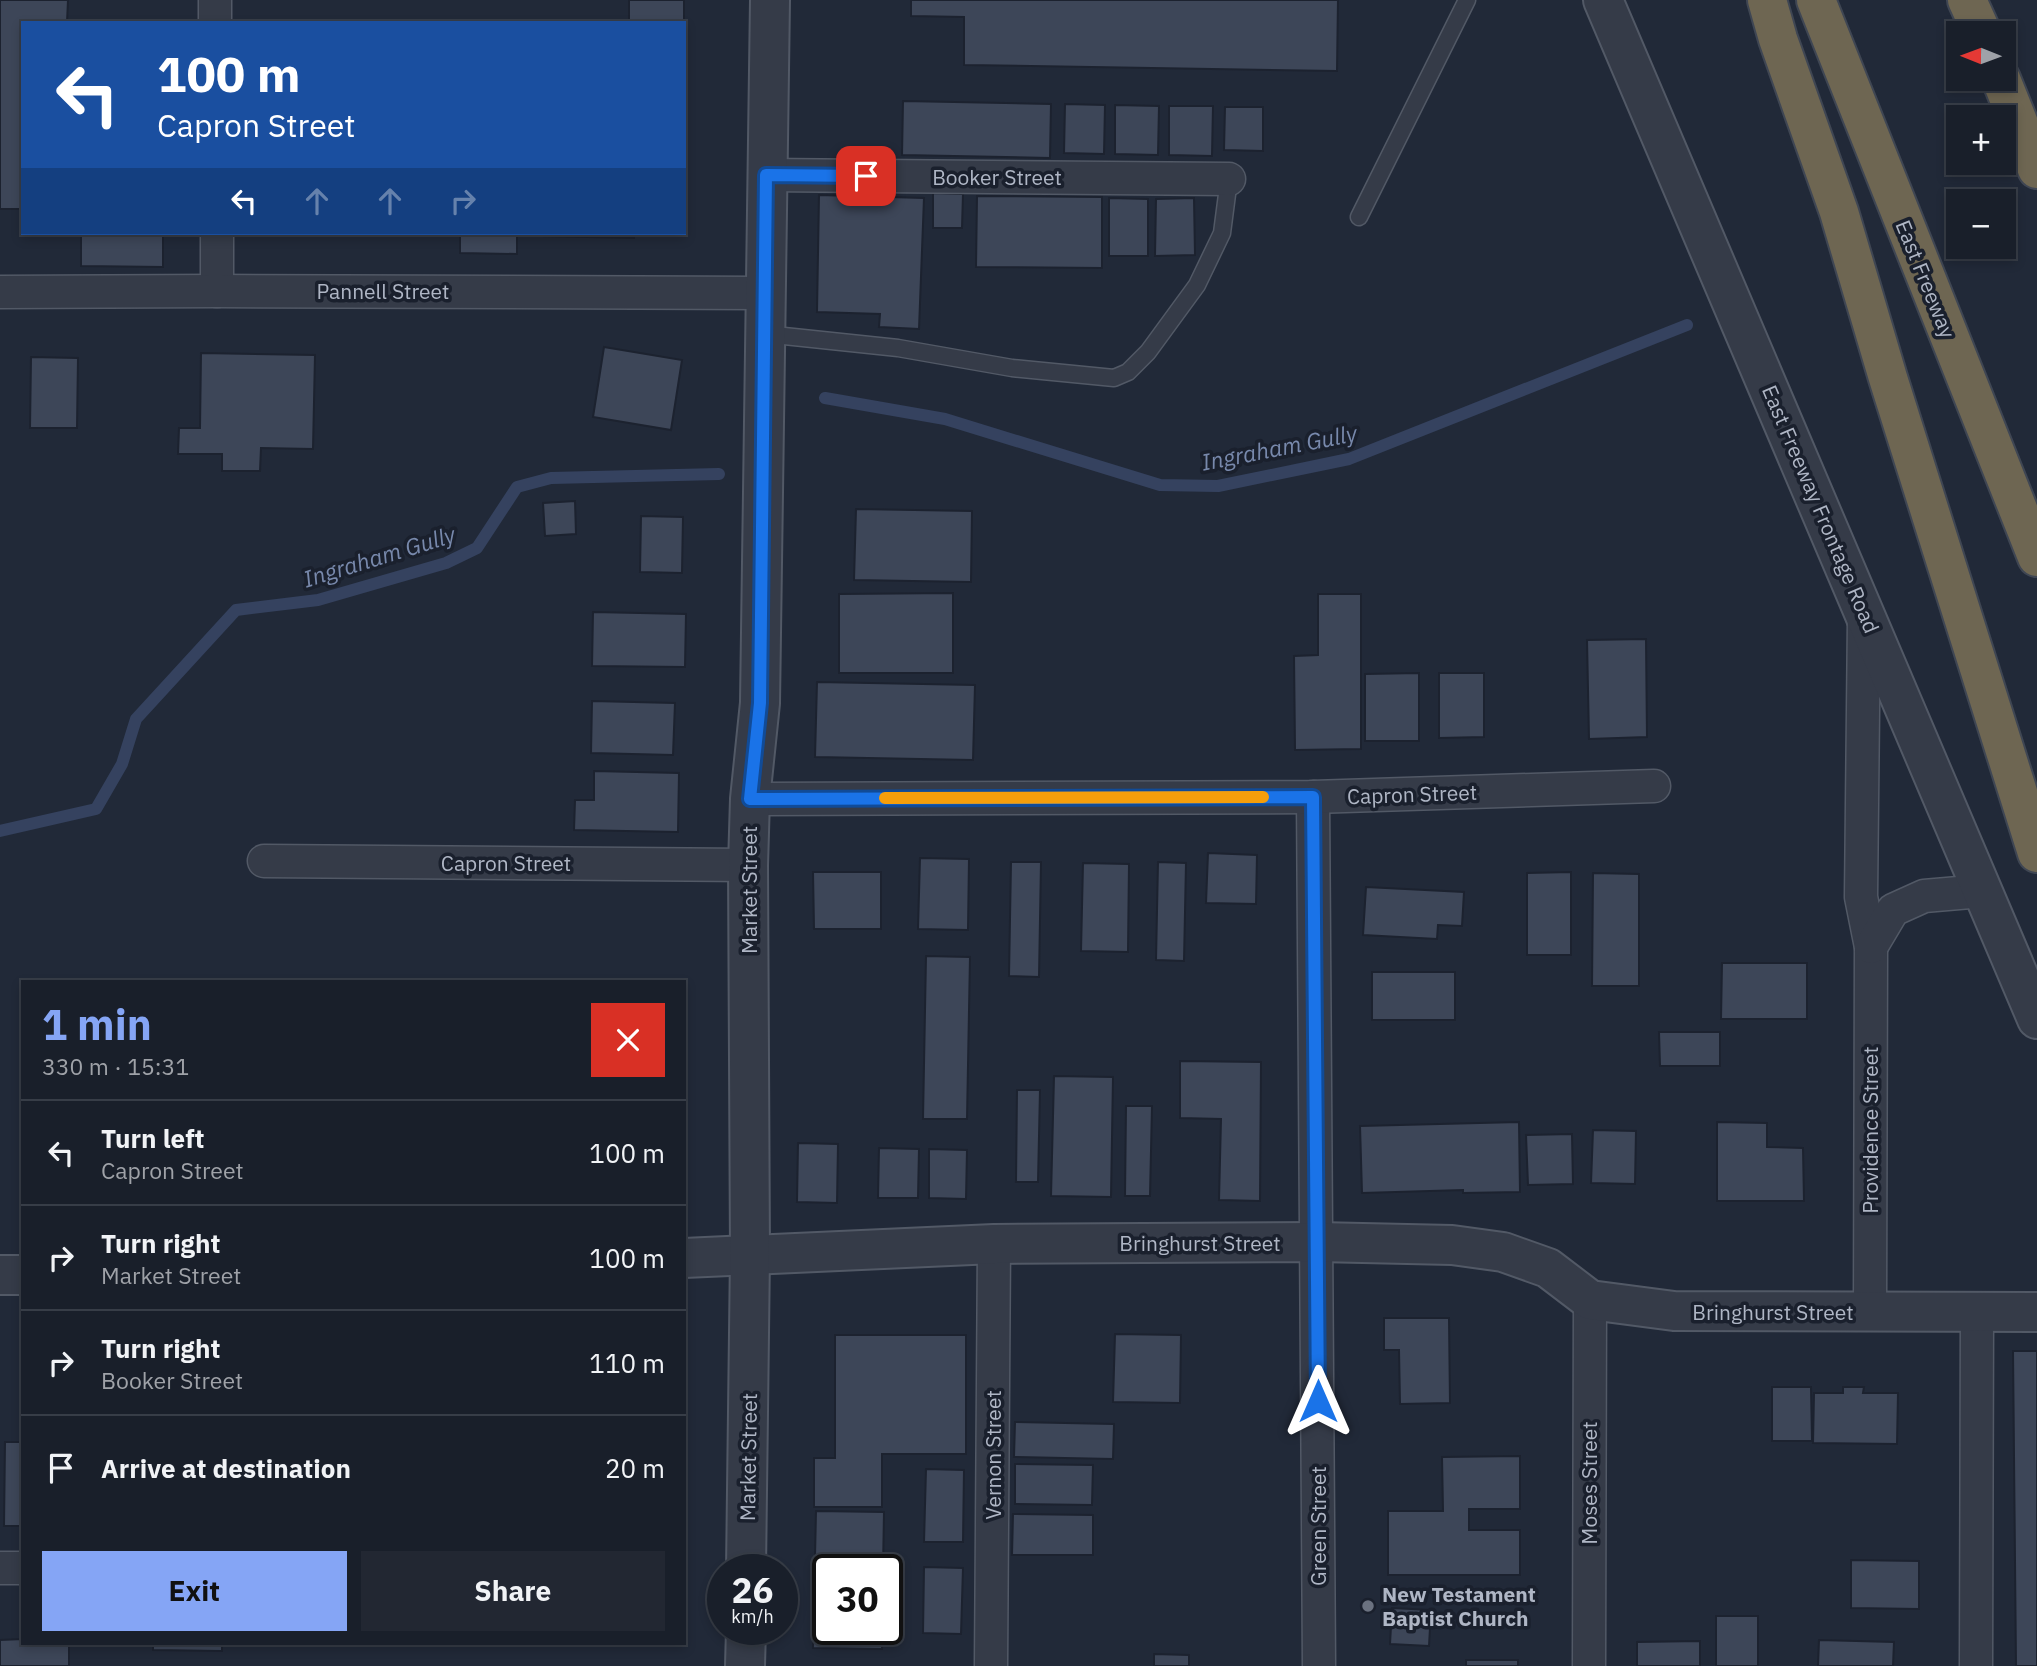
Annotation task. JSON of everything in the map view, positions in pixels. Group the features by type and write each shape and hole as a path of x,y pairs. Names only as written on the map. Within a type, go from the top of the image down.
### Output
{"highway":[{"path":"1767,0 1778,40 1839,212 2037,853"},
{"name":"East Freeway","path":"1816,0 2037,557"},
{"path":"1967,0 1977,21"},
{"path":"2007,91 2037,169"},
{"path":"2011,91 2037,130"}],"street":[{"path":"215,0 215,21"},
{"name":"Market Street","path":"746,1554 750,1254 748,865 750,799 760,703 770,0"},
{"name":"East Freeway Frontage Road","path":"1603,0 2037,1019"},
{"name":"Booker Street","path":"766,175 1229,179"},
{"path":"217,235 217,290"},
{"name":"Pannell Street","path":"0,292 217,290 765,293"},
{"name":"Providence Street","path":"1864,610 1861,897 1871,947 1870,1312"},
{"name":"Capron Street","path":"750,799 1313,797 1654,786"},
{"name":"Green Street","path":"1313,797 1319,1666"},
{"name":"Capron Street","path":"264,861 748,865"},
{"name":"Providence Street","path":"1871,947 1893,909 1924,896 1982,891"},
{"name":"Bringhurst Street","path":"686,1258 994,1244 1318,1242 1452,1245 1503,1252 1548,1268 1590,1300 1674,1311 2037,1312"},
{"name":"Vernon Street","path":"991,1666 994,1244"},
{"path":"0,1275 21,1275"},
{"name":"Moses Street","path":"1589,1666 1590,1300"},
{"path":"1976,1666 1978,1312"},
{"path":"0,1568 21,1568"},
{"path":"745,1666 746,1645"}],"lane":[{"path":"1359,217 1467,0"},
{"path":"765,334 898,348 1013,368 1114,378 1128,372 1149,352 1197,285 1222,233 1229,179"}],"building":[{"path":"0,0 68,0 67,21 21,21 21,209 0,209"},
{"path":"629,0 684,0 684,21 629,21"},
{"path":"911,0 1338,0 1337,71 964,65 964,17 911,16"},
{"path":"903,101 1051,104 1050,158 902,155"},
{"path":"1065,104 1105,105 1104,154 1064,153"},
{"path":"1115,105 1159,106 1158,155 1115,154"},
{"path":"1169,106 1213,106 1212,156 1169,155"},
{"path":"1225,107 1263,107 1263,151 1224,150"},
{"path":"933,193 963,194 962,228 933,228"},
{"path":"819,195 924,198 919,329 879,327 880,314 817,312"},
{"path":"977,196 1102,197 1102,268 976,267"},
{"path":"1109,198 1148,199 1148,256 1109,256"},
{"path":"1194,198 1195,255 1155,256 1156,199"},
{"path":"81,235 163,235 163,267 81,266"},
{"path":"460,235 517,235 517,254 460,253"},
{"path":"634,235 634,238 543,236"},
{"path":"604,347 682,360 671,430 593,417"},
{"path":"201,353 315,355 313,449 261,448 260,471 222,471 222,454 178,454 179,428 200,428"},
{"path":"31,357 78,358 77,428 30,428"},
{"path":"575,501 576,534 545,536 543,503"},
{"path":"856,509 972,511 971,582 854,580"},
{"path":"641,516 683,517 682,573 640,572"},
{"path":"953,593 953,673 839,673 839,594"},
{"path":"1318,594 1361,594 1361,749 1295,750 1294,656 1318,655"},
{"path":"593,612 686,614 685,667 592,666"},
{"path":"1646,639 1647,737 1589,739 1587,640"},
{"path":"1419,673 1419,741 1365,741 1365,674"},
{"path":"1439,673 1484,673 1484,737 1439,738"},
{"path":"817,682 975,685 973,760 815,757"},
{"path":"592,701 675,703 673,755 591,753"},
{"path":"594,771 679,773 678,832 574,830 575,800 594,800"},
{"path":"1208,853 1257,855 1256,904 1206,903"},
{"path":"920,858 969,859 968,930 918,929"},
{"path":"1011,862 1041,862 1039,977 1009,976"},
{"path":"1158,862 1186,863 1184,961 1156,960"},
{"path":"1083,863 1129,864 1128,952 1081,951"},
{"path":"813,872 881,872 881,929 814,929"},
{"path":"1571,872 1571,955 1527,955 1527,873"},
{"path":"1593,873 1639,874 1639,986 1592,986"},
{"path":"1366,887 1464,892 1462,926 1438,925 1437,939 1363,935"},
{"path":"926,956 970,957 967,1119 923,1119"},
{"path":"1722,963 1807,963 1807,1019 1721,1019"},
{"path":"1372,972 1455,972 1455,1020 1372,1020"},
{"path":"1659,1032 1720,1032 1720,1066 1660,1066"},
{"path":"1180,1061 1261,1062 1260,1201 1219,1200 1221,1119 1180,1118"},
{"path":"1054,1076 1113,1077 1111,1197 1051,1196"},
{"path":"1017,1090 1040,1090 1038,1182 1016,1182"},
{"path":"1126,1106 1152,1106 1150,1196 1125,1196"},
{"path":"1519,1122 1520,1192 1463,1193 1463,1190 1362,1193 1360,1126"},
{"path":"1717,1122 1767,1123 1767,1147 1803,1148 1804,1201 1717,1201"},
{"path":"1593,1130 1636,1131 1635,1184 1591,1183"},
{"path":"1572,1134 1573,1184 1528,1185 1526,1135"},
{"path":"798,1143 838,1144 837,1203 797,1202"},
{"path":"879,1148 919,1149 918,1198 878,1198"},
{"path":"929,1149 967,1150 966,1199 929,1198"},
{"path":"1384,1318 1449,1318 1450,1403 1400,1404 1399,1350 1384,1350"},
{"path":"1115,1334 1181,1335 1180,1403 1113,1402"},
{"path":"835,1335 966,1335 966,1454 882,1454 882,1507 814,1507 814,1458 835,1458"},
{"path":"2013,1351 2037,1351 2037,1666 2016,1666"},
{"path":"1772,1387 1811,1387 1812,1441 1772,1441"},
{"path":"1843,1387 1864,1387 1863,1393 1898,1393 1897,1444 1813,1443 1814,1393 1843,1393"},
{"path":"1015,1422 1114,1424 1113,1459 1014,1457"},
{"path":"5,1442 21,1442 21,1526 4,1526"},
{"path":"1520,1456 1520,1509 1469,1509 1469,1530 1520,1530 1520,1575 1388,1575 1388,1511 1443,1511 1442,1457"},
{"path":"1015,1464 1093,1465 1092,1505 1015,1504"},
{"path":"926,1469 964,1470 963,1542 924,1542"},
{"path":"816,1511 884,1512 883,1554 815,1554"},
{"path":"1013,1514 1093,1515 1093,1555 1012,1555"},
{"path":"1851,1560 1919,1561 1919,1609 1851,1608"},
{"path":"924,1567 963,1568 961,1634 923,1633"},
{"path":"1392,1608 1431,1610 1429,1646 1390,1644"},
{"path":"1716,1616 1758,1616 1758,1666 1716,1666"},
{"path":"21,1639 21,1645 69,1645 69,1666 0,1666 0,1640"},
{"path":"1819,1640 1894,1642 1893,1666 1818,1666"},
{"path":"1700,1641 1700,1666 1637,1666 1637,1642"},
{"path":"153,1645 222,1645 222,1651 153,1650"},
{"path":"813,1645 882,1645 882,1649 813,1648"},
{"path":"1154,1654 1189,1655 1189,1666 1154,1666"},
{"path":"1466,1660 1518,1660 1518,1666 1466,1666"}],"waterway":[{"name":"Ingraham Gully","path":"825,398 945,419 1160,485 1218,486 1349,459 1687,325"},
{"name":"Ingraham Gully","path":"0,831 96,809 122,764 136,719 236,610 318,600 446,563 477,548 517,487 551,478 719,474"}],"slow traffic":[{"path":"885,798 1263,797"}],"place":[{"name":"New Testament Baptist Church","path":"1368,1606"}],"route":[{"path":"866,176 766,175 760,703 750,799 1313,797 1318,1401"}]}
